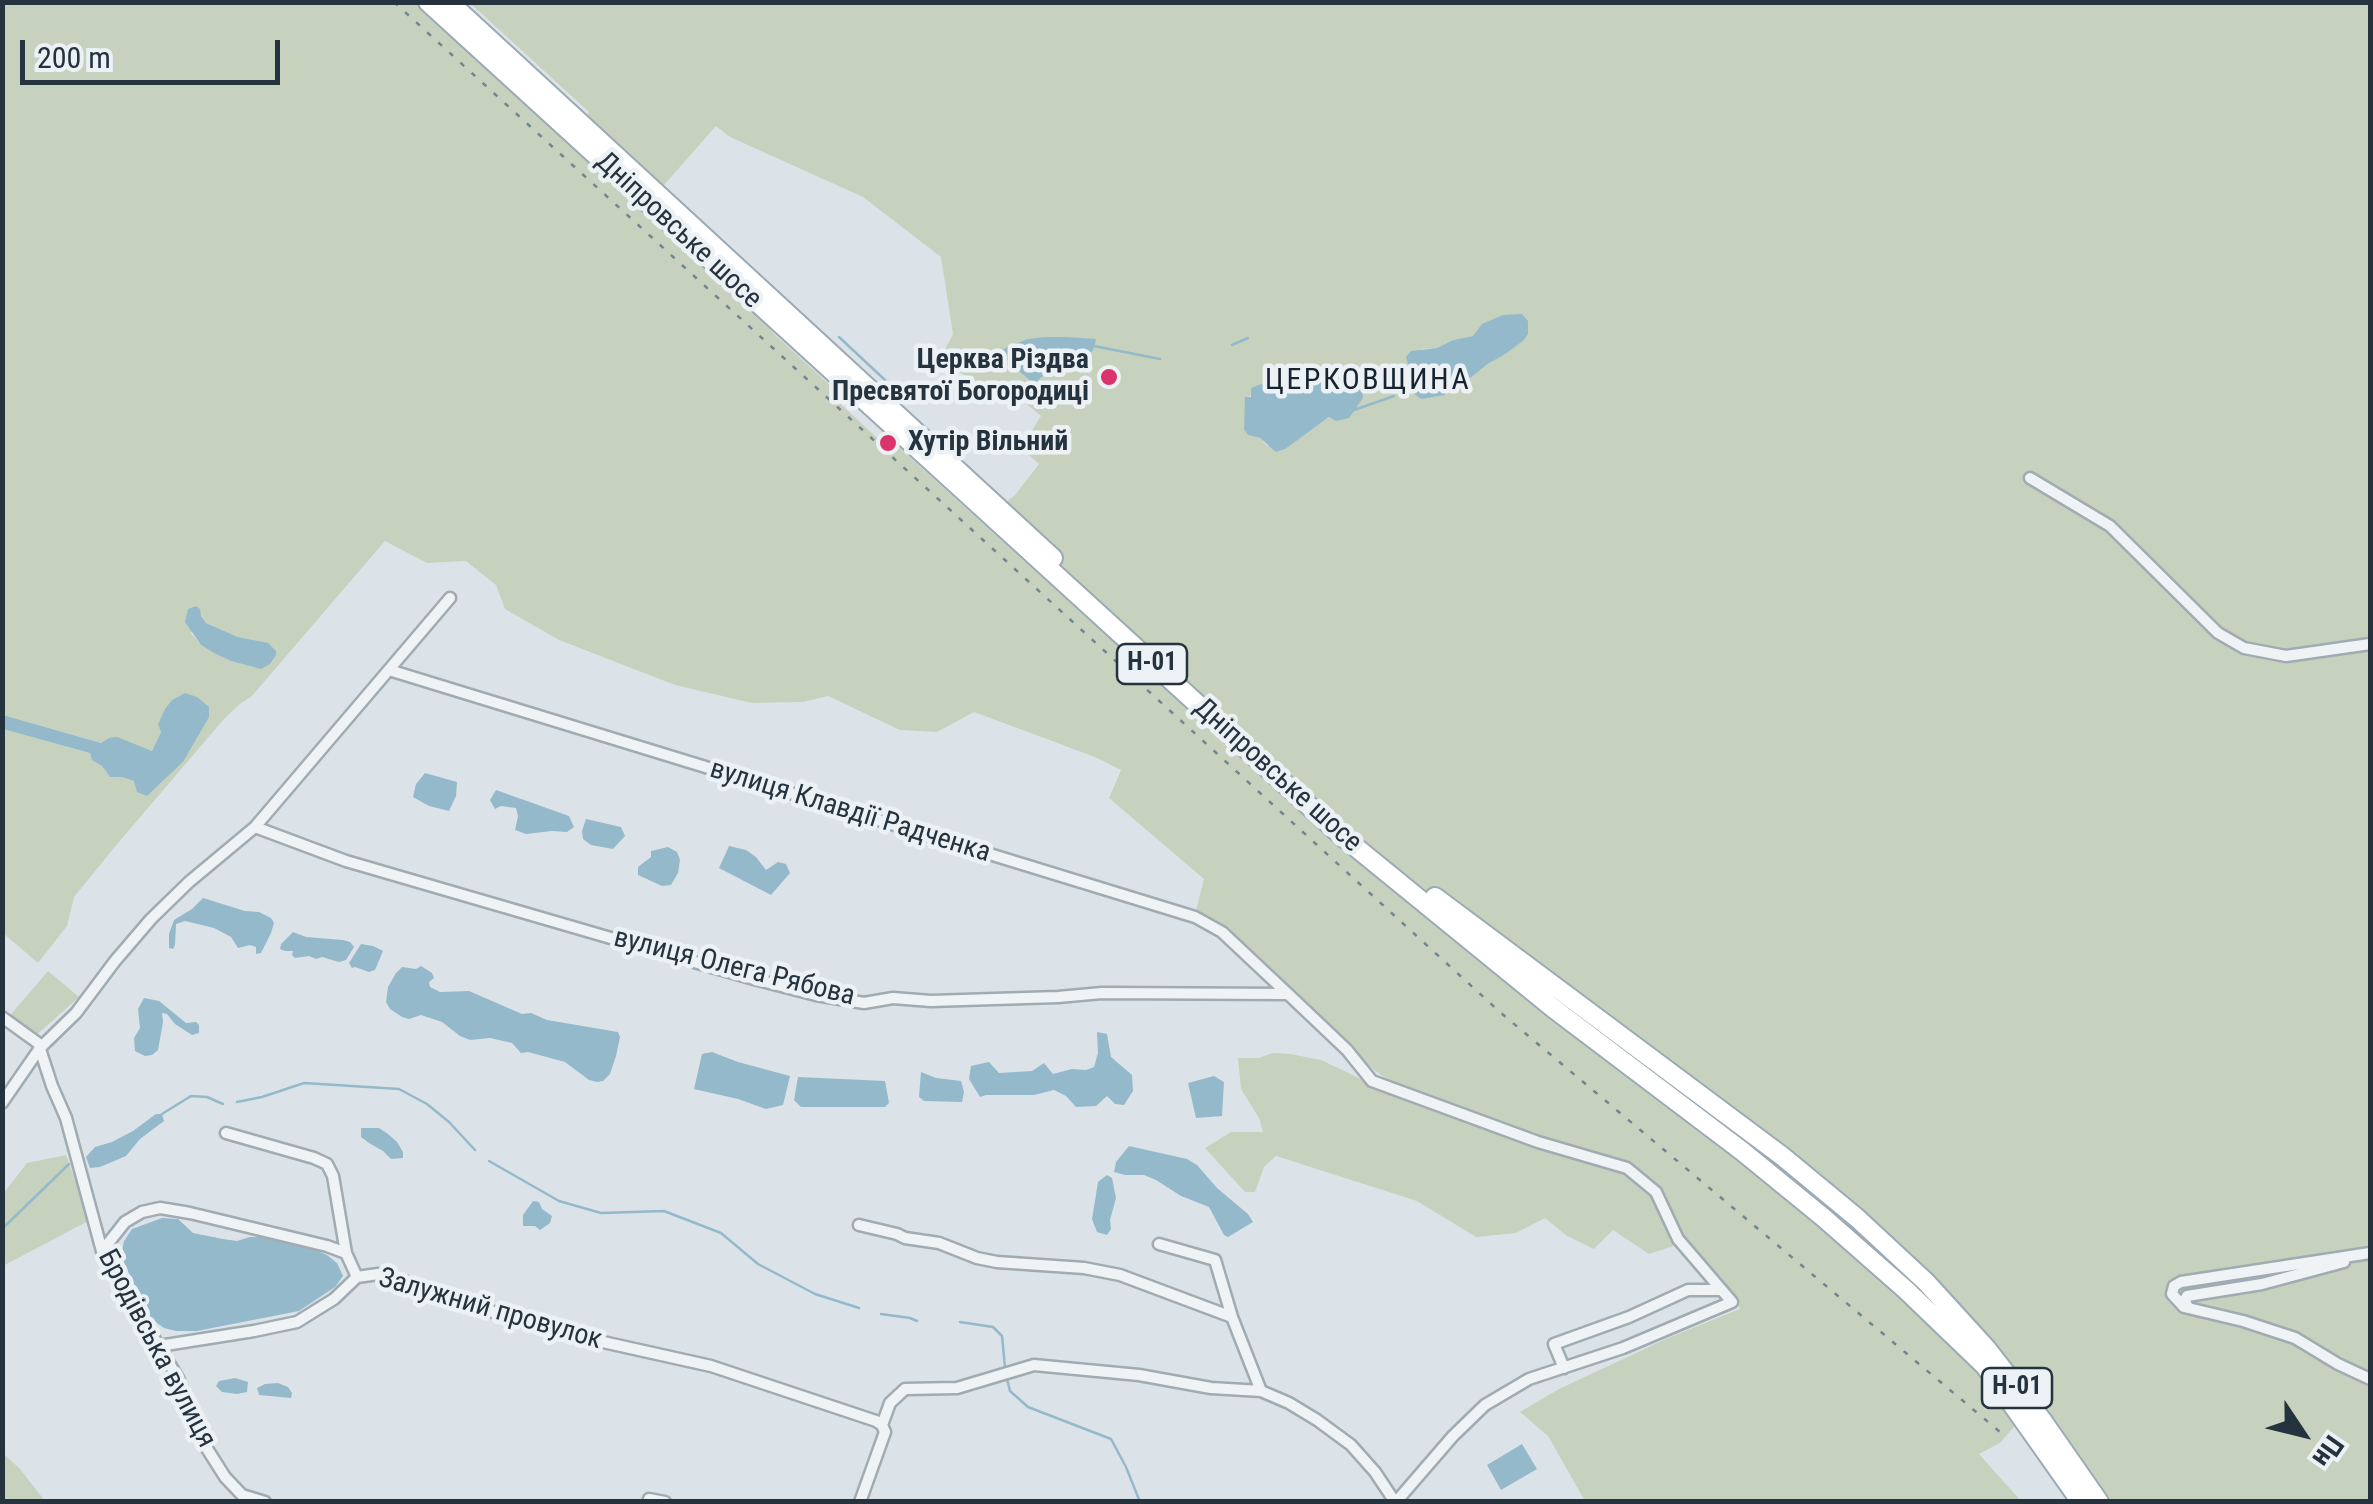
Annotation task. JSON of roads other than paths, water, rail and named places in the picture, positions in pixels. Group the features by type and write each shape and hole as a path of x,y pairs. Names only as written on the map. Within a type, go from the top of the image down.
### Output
{"main road":[{"name":"Дніпровське шосе","path":"428,2 1342,836 1553,1008 1742,1151 1906,1290 1984,1366 2081,1502"},
{"name":"Дніпровське шосе","path":"448,2 902,417 1242,735 1386,859 1782,1156 1857,1218 1926,1282 1988,1348 2099,1502"}],"street":[{"path":"2030,478 2110,526 2218,633 2244,648 2286,656 2370,644"},
{"path":"2,1103 40,1048 76,1012 150,919 255,828 450,598"},
{"name":"вулиця Клавдії Радченка","path":"389,670 1195,917 1222,932 1348,1050 1372,1081 1538,1142 1627,1168 1656,1192 1678,1240 1719,1290"},
{"name":"вулиця Олега Рябова","path":"255,828 346,861 652,950 769,983 864,1003 893,998 1102,993 1288,994"},
{"path":"2,1017 33,1038 40,1048"},
{"name":"Бродівська вулиця","path":"40,1048 66,1118 102,1250 178,1378 206,1447 224,1477 240,1498 265,1502"},
{"path":"226,1133 327,1164 334,1176 346,1253"},
{"name":"Залужний провулок","path":"102,1250 125,1222 160,1208 237,1223 346,1253 358,1277 378,1274 550,1330 711,1366 882,1425"},
{"path":"858,1225 939,1244 976,1258 1120,1275 1232,1318"},
{"path":"1160,1244 1216,1260 1232,1318 1261,1391"},
{"path":"2370,1253 2182,1282 2174,1286 2172,1294 2188,1308 2295,1338 2370,1379"},
{"path":"2188,1308 2188,1296 2262,1284 2370,1253"},
{"path":"159,1346 296,1322 334,1299 358,1277"},
{"path":"860,1502 885,1432 882,1425 890,1403 905,1389 957,1388 1034,1365 1261,1391 1317,1420 1351,1446 1401,1500 1453,1436 1485,1405 1529,1379 1564,1368 1623,1348 1732,1302 1719,1290 1688,1290 1554,1344 1564,1368"},
{"path":"649,1499 665,1502"}],"water":[{"path":"1522,314 1528,321 1528,334 1502,356 1448,388 1445,395 1421,399 1412,392 1416,389 1406,357 1411,351 1437,348 1473,336 1482,324 1503,315"},
{"path":"1028,339 1096,339 1093,351 1051,369 1034,384 1001,351"},
{"path":"1320,378 1347,379 1362,388 1363,398 1349,418 1336,421 1329,417 1276,452 1260,438 1248,435 1244,429 1245,397 1251,397 1251,388 1261,384 1275,390 1292,384 1304,389"},
{"path":"196,606 206,623 238,637 268,643 276,651 270,664 261,669 231,661 201,645 185,622 188,609"},
{"path":"185,693 209,707 209,717 183,762 147,796 137,792 134,781 110,777 90,753 3,729 3,715 101,743 117,737 152,751 165,709"},
{"path":"425,773 457,782 449,811 413,797 416,784"},
{"path":"496,790 569,816 574,827 567,832 526,834 515,830 516,808 495,809 490,800"},
{"path":"586,819 621,827 625,836 613,849 591,845 583,839"},
{"path":"729,846 746,850 766,870 778,862 786,864 790,873 771,895 719,868"},
{"path":"668,847 677,852 680,860 671,885 662,886 638,875 638,867 651,857 651,851"},
{"path":"203,898 271,918 274,923 261,953 256,954 256,947 250,945 238,948 231,937 214,928 185,921 176,924 175,945 169,948 174,920"},
{"path":"293,932 343,940 354,947 346,960 339,962 322,957 295,958 293,951 280,949"},
{"path":"361,944 383,951 375,970 352,968 349,963"},
{"path":"421,966 432,973 430,987 440,992 469,991 522,1014 618,1032 610,1074 603,1081 589,1080 565,1062 521,1053 512,1043 490,1038 470,1040 442,1022 421,1015 402,1017 386,1002 388,987 402,967"},
{"path":"144,998 159,1001 186,1023 196,1022 199,1033 192,1035 162,1013 158,1050 145,1056 135,1051 134,1038 140,1028 138,1009"},
{"path":"1097,1032 1107,1034 1111,1057 1132,1075 1133,1091 1124,1105 1115,1104 1107,1096 1096,1106 1076,1107 1054,1090 1034,1095 980,1097 969,1079 971,1066 989,1062 999,1073 1032,1071 1044,1063 1053,1074 1086,1070 1094,1067"},
{"path":"712,1052 790,1076 783,1105 766,1109 694,1089 702,1054"},
{"path":"921,1072 961,1081 962,1102 924,1101 919,1097"},
{"path":"1214,1076 1224,1082 1222,1116 1196,1118 1188,1083"},
{"path":"798,1077 885,1081 889,1103 885,1107 801,1107 794,1100"},
{"path":"156,1114 162,1114 164,1121 140,1139 126,1156 90,1168 86,1157 95,1147 133,1131"},
{"path":"361,1128 379,1128 388,1134 397,1142 403,1158 391,1159 361,1137"},
{"path":"1129,1146 1187,1159 1197,1165 1253,1222 1228,1237 1209,1207 1144,1175 1114,1172 1116,1162"},
{"path":"1107,1175 1112,1178 1116,1198 1107,1235 1097,1232 1092,1219 1098,1182"},
{"path":"533,1201 552,1216 550,1223 540,1230 523,1226 523,1215"},
{"path":"162,1218 178,1219 193,1233 223,1239 264,1237 293,1241 327,1255 337,1263 343,1276 335,1287 299,1311 197,1331 164,1328 149,1317 121,1256 132,1229"},
{"path":"235,1378 248,1382 247,1392 222,1392 216,1386 219,1381"},
{"path":"278,1383 288,1387 291,1398 259,1395 257,1388"},
{"path":"1522,1444 1537,1469 1501,1490 1487,1465"}],"waterway":[{"path":"839,337 885,380"},
{"path":"1232,345 1248,338"},
{"path":"1094,346 1160,359"},
{"path":"1354,410 1394,396"},
{"path":"237,1102 304,1083 399,1089 427,1104 475,1150"},
{"path":"162,1114 191,1096 223,1104"},
{"path":"489,1161 559,1201 601,1213 664,1211 721,1233 758,1264 815,1294 859,1308"},
{"path":"2,1229 69,1164"},
{"path":"881,1314 917,1321"},
{"path":"960,1322 993,1327 1002,1336 1005,1367"},
{"path":"1006,1375 1010,1391 1028,1407 1111,1439 1140,1502"}],"railway":[{"path":"394,2 1501,1013 2006,1437"}],"place":[{"name":"Церква Різдва Пресвятої Богородиці","path":"1109,377"},
{"name":"Хутір Вільний","path":"888,443"}],"district":[{"name":"ЦЕРКОВЩИНА","path":"1368,381"}]}
